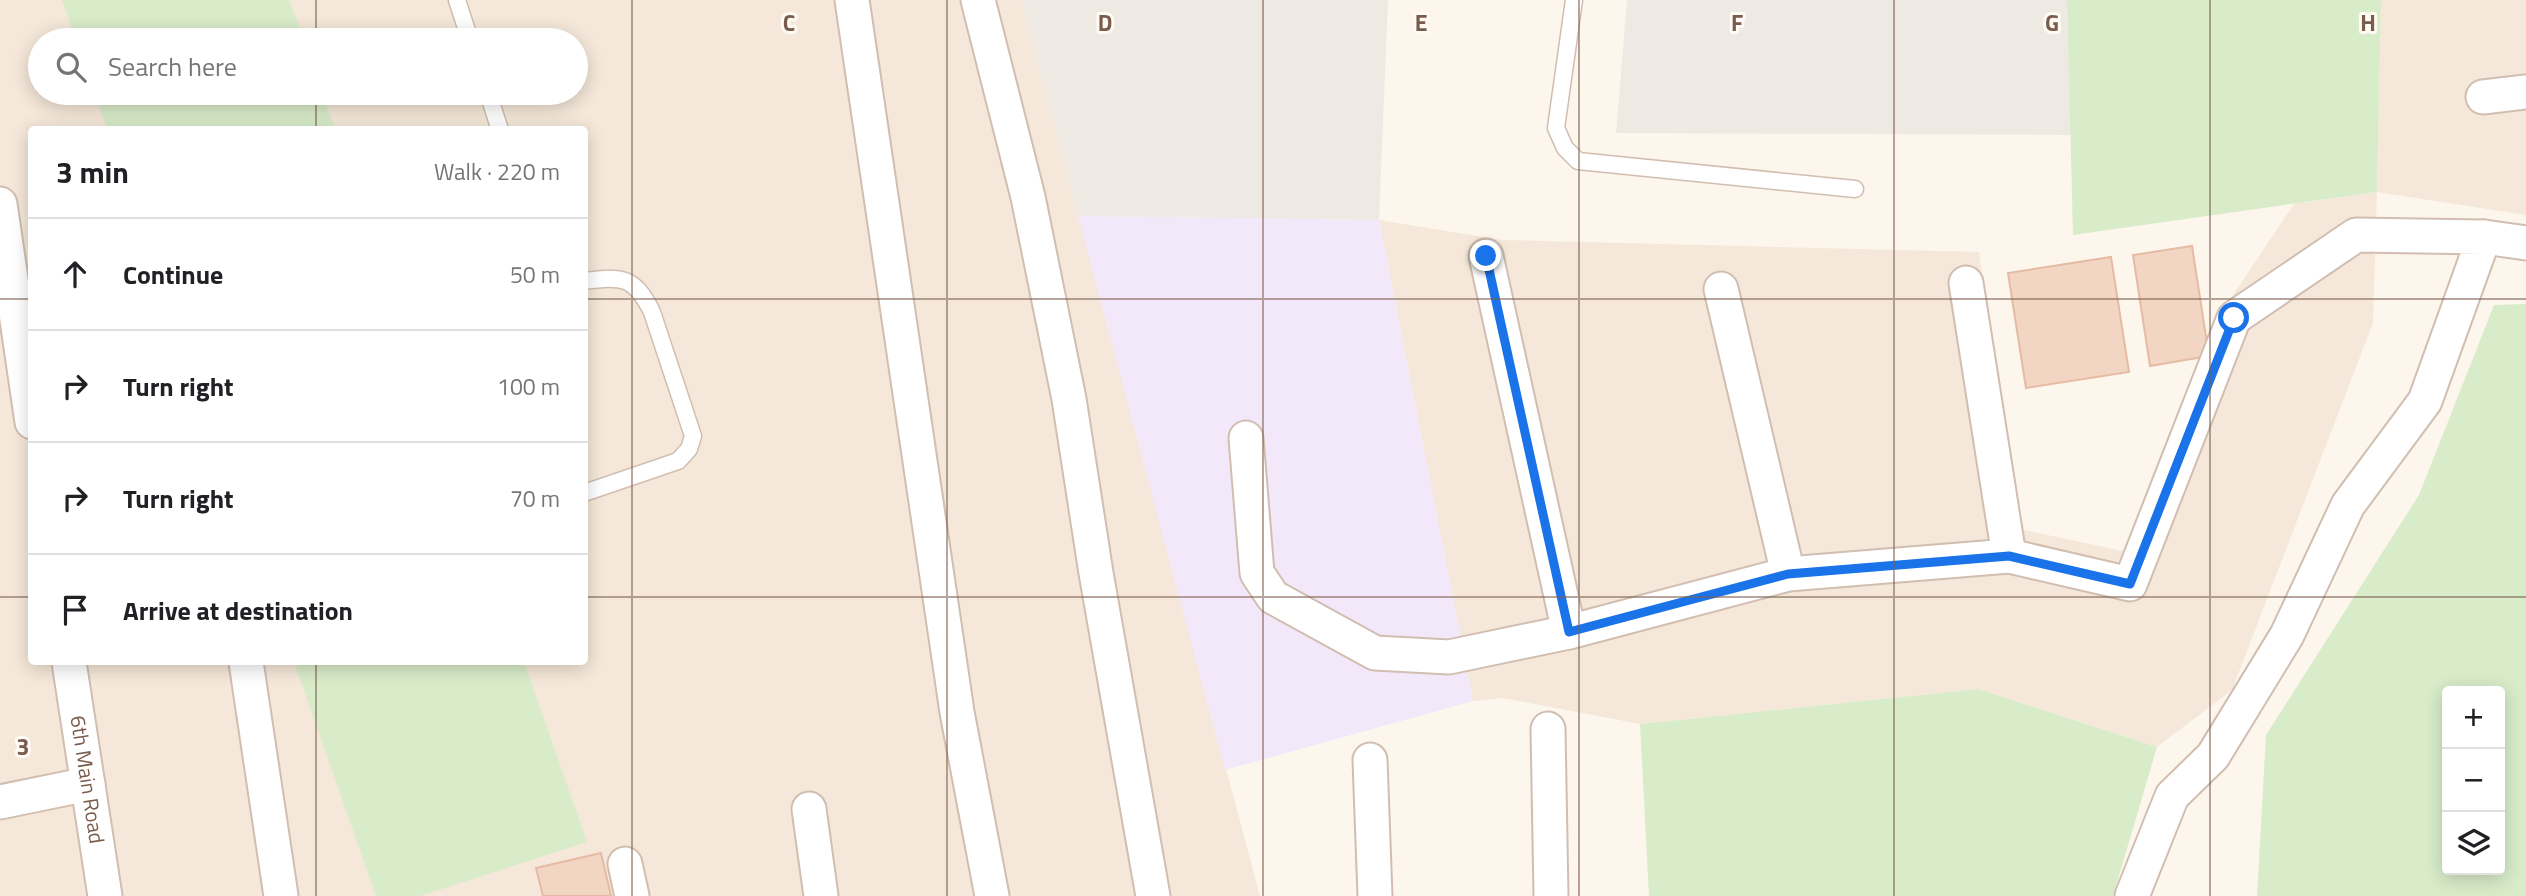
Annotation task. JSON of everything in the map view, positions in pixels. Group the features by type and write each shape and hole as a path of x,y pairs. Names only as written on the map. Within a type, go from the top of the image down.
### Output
{"street":[{"path":"852,0 957,712 992,896"},
{"path":"978,0 1028,197 1063,372 1153,896"},
{"path":"2483,97 2526,92"},
{"path":"0,204 28,395"},
{"path":"1246,439 1257,573 1273,597 1375,653 1449,657 1569,632 1788,574 2009,556 2130,584 2234,318 2356,236 2484,237 2526,243"},
{"path":"2132,896 2172,796 2213,756 2287,635 2348,505 2425,401 2484,237"},
{"path":"1486,256 1569,632"},
{"path":"1966,283 2009,556"},
{"path":"1721,289 1788,574"},
{"name":"6th Main Road","path":"69,665 105,896"},
{"path":"246,665 281,896"},
{"path":"1548,729 1551,896"},
{"path":"1370,760 1375,896"},
{"path":"0,802 88,784"},
{"path":"809,809 821,896"},
{"path":"625,864 632,896"}],"lane":[{"path":"457,0 466,28"},
{"path":"1574,0 1556,128 1565,148 1578,161 1855,189"},
{"path":"492,105 499,126"},
{"path":"588,281 618,278 628,280 642,294 652,312 693,436 689,449 678,461 588,492"}],"shaded area":[{"path":"0,0 1021,0 1260,896 0,896"},
{"path":"1021,0 1388,0 1379,220 1078,216"},
{"path":"1627,0 2067,0 2071,135 1616,133"},
{"path":"2381,0 2526,0 2526,215 2377,192"},
{"path":"2377,192 2373,323 2232,690 2157,747 1978,689 1640,724 1503,698 1473,701 1379,220 1502,240 1979,252 2019,529 2128,552 2225,307 2294,204"},
{"path":"1078,216 1379,220 1473,701 1225,770"}],"green space":[{"path":"62,0 289,0 300,28 72,28"},
{"path":"2067,0 2381,0 2377,192 2073,235"},
{"path":"98,105 326,105 334,126 106,126"},
{"path":"2526,304 2526,896 2257,896 2266,735 2419,495 2494,305"},
{"path":"295,665 525,665 587,842 420,896 376,896"},
{"path":"1978,689 2157,747 2113,896 1649,896 1640,724"}],"building":[{"path":"2192,246 2209,356 2150,366 2133,255"},
{"path":"2111,257 2129,372 2026,388 2008,273"},
{"path":"601,853 611,896 543,896 536,868"}],"route":[{"path":"1486,256 1569,632 1788,574 2009,556 2130,584 2234,318"}]}
